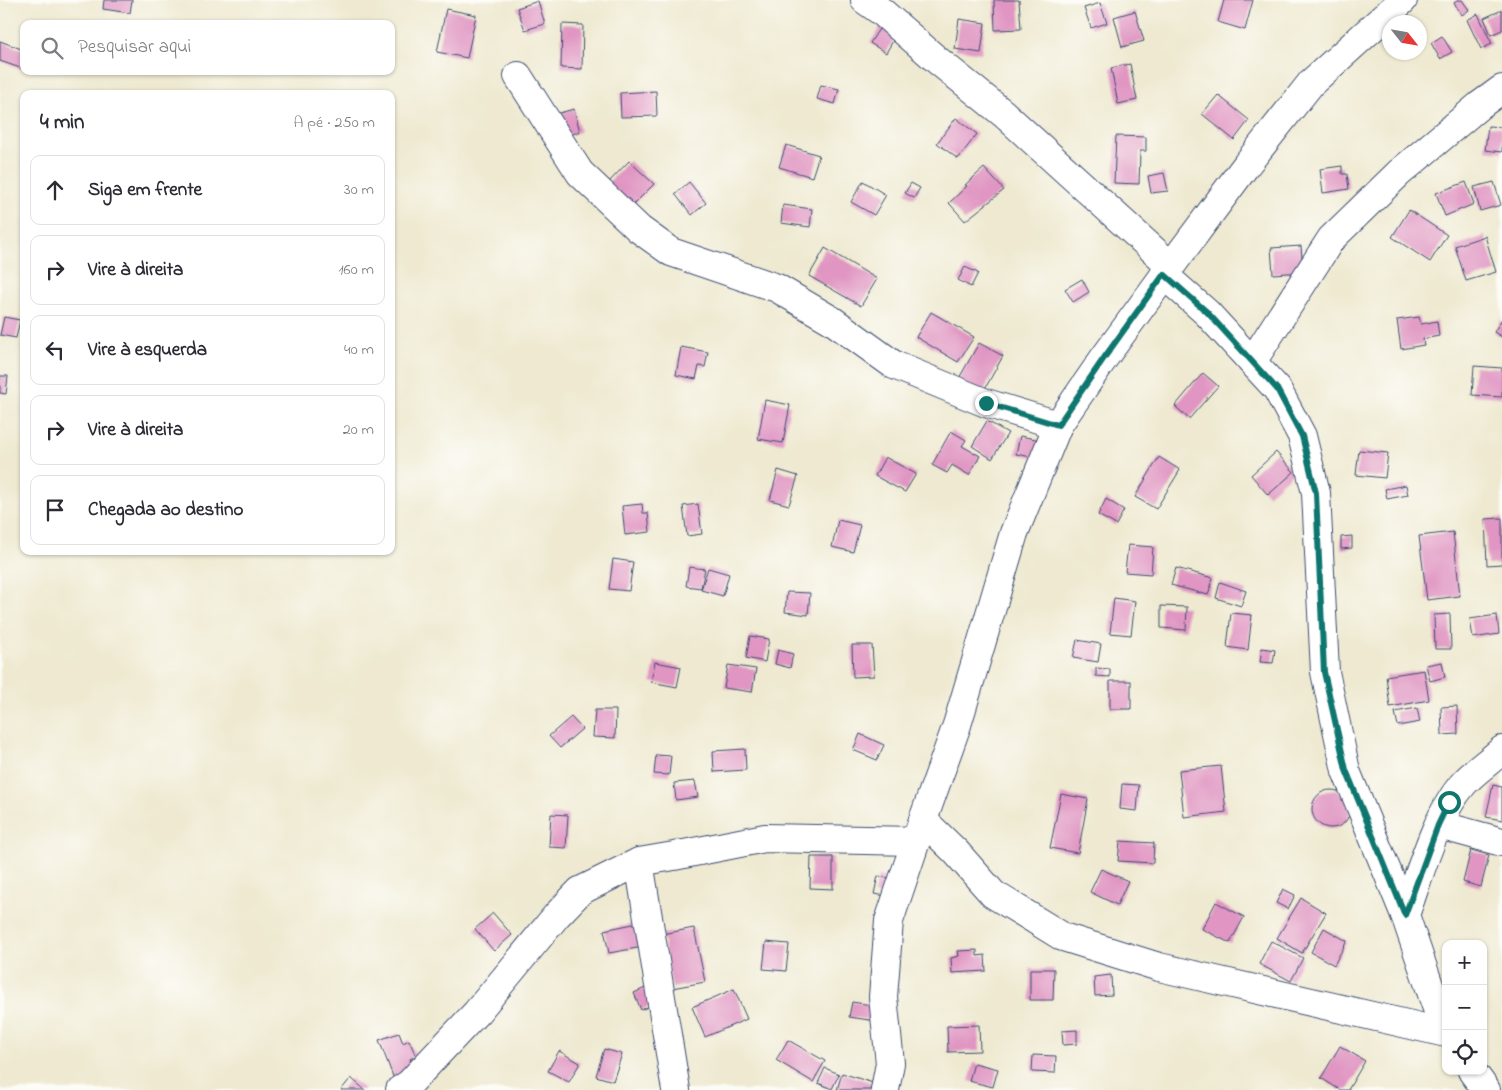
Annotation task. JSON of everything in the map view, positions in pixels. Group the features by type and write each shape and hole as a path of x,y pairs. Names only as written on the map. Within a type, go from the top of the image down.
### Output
{"street":[{"path":"865,0 882,12 937,60 1004,114 1168,270 1277,389 1302,436 1316,493 1324,672 1346,770 1405,915 1444,1030"},
{"path":"885,1090 890,1063 884,997 889,921 957,725 1014,533 1058,425 1168,270 1247,164 1311,83 1403,0"},
{"path":"518,76 580,173 639,229 671,252 777,288 833,321 894,365 986,403 1058,425"},
{"path":"1252,362 1331,239 1399,173 1480,105 1502,89"},
{"path":"1405,915 1438,825 1449,802 1465,782 1502,750"},
{"path":"1438,825 1502,842"},
{"path":"400,1090 409,1084 477,1012 557,915 580,892 639,862 766,838 919,830 956,852 993,894 1063,937 1159,967 1442,1032"},
{"path":"639,862 676,1090"},
{"path":"1475,1075 1486,1090"}],"building":[{"path":"104,0 132,0 130,13 103,9"},
{"path":"994,0 1019,0 1021,29 995,30"},
{"path":"1224,0 1253,0 1245,30 1218,22"},
{"path":"1462,0 1469,10 1462,15 1454,3"},
{"path":"538,1 545,24 525,30 517,8"},
{"path":"1100,3 1107,23 1091,28 1084,8"},
{"path":"446,9 476,15 467,58 437,52"},
{"path":"1502,10 1502,30 1491,35 1484,18"},
{"path":"1135,11 1144,41 1122,47 1114,17"},
{"path":"1478,14 1492,44 1481,49 1467,20"},
{"path":"959,19 985,23 981,53 955,49"},
{"path":"884,21 899,30 886,53 870,43"},
{"path":"562,24 583,25 582,69 561,68"},
{"path":"1442,36 1452,52 1440,59 1431,43"},
{"path":"0,41 20,48 20,68 0,61"},
{"path":"1130,64 1137,100 1118,104 1111,68"},
{"path":"821,85 839,89 835,104 817,99"},
{"path":"656,91 657,116 621,117 620,93"},
{"path":"1218,95 1249,120 1234,140 1202,114"},
{"path":"574,109 580,132 558,137 552,115"},
{"path":"956,118 977,134 958,159 937,143"},
{"path":"1488,126 1502,127 1502,152 1485,150"},
{"path":"1116,136 1146,137 1146,151 1140,151 1139,184 1114,183"},
{"path":"786,145 819,155 812,177 779,167"},
{"path":"629,161 654,184 632,206 608,183"},
{"path":"1342,166 1342,174 1347,174 1349,189 1323,193 1320,169"},
{"path":"984,168 1004,190 965,221 949,203"},
{"path":"1164,173 1168,191 1151,193 1148,176"},
{"path":"863,181 886,195 874,215 851,202"},
{"path":"689,182 706,203 692,215 675,194"},
{"path":"1466,182 1474,204 1445,216 1436,193"},
{"path":"1494,182 1501,205 1480,211 1474,187"},
{"path":"911,183 920,188 914,198 905,193"},
{"path":"783,205 812,209 810,227 781,223"},
{"path":"1409,210 1447,235 1430,262 1392,237"},
{"path":"1485,236 1496,272 1466,281 1455,246"},
{"path":"1301,246 1303,272 1273,274 1271,248"},
{"path":"825,248 877,279 861,306 809,276"},
{"path":"965,267 978,273 971,287 958,280"},
{"path":"1082,279 1089,292 1073,302 1065,289"},
{"path":"931,312 974,337 958,362 916,337"},
{"path":"4,317 20,320 16,338 0,335"},
{"path":"1419,317 1421,324 1437,321 1439,336 1423,339 1424,345 1401,349 1397,320"},
{"path":"1502,319 1502,337 1494,332"},
{"path":"979,343 1003,356 982,394 958,380"},
{"path":"681,347 708,352 705,367 699,366 696,379 676,375"},
{"path":"1474,366 1502,368 1502,397 1472,395"},
{"path":"1203,373 1218,386 1189,419 1175,406"},
{"path":"0,376 8,376 6,394 0,393"},
{"path":"765,400 790,405 783,443 758,439"},
{"path":"987,421 1008,433 992,459 972,446"},
{"path":"951,431 966,440 962,446 980,456 969,475 952,465 947,473 932,465"},
{"path":"1020,436 1045,441 1042,459 1016,454"},
{"path":"1359,450 1388,453 1385,478 1356,475"},
{"path":"1276,452 1294,472 1268,495 1251,475"},
{"path":"885,457 916,474 905,492 875,476"},
{"path":"1159,457 1180,470 1156,509 1135,497"},
{"path":"778,470 798,476 789,505 770,500"},
{"path":"1406,485 1408,495 1387,499 1385,489"},
{"path":"1106,499 1124,510 1116,525 1098,515"},
{"path":"642,504 643,513 648,513 650,532 625,535 622,506"},
{"path":"698,504 702,534 687,536 683,506"},
{"path":"1502,518 1502,564 1487,565 1485,519"},
{"path":"838,520 860,525 853,552 832,547"},
{"path":"1453,532 1460,596 1427,600 1419,536"},
{"path":"1352,536 1352,548 1341,549 1341,537"},
{"path":"1128,545 1153,547 1151,574 1125,572"},
{"path":"613,559 633,562 629,591 609,589"},
{"path":"689,567 705,569 701,588 686,586"},
{"path":"708,568 729,574 723,596 701,590"},
{"path":"1176,568 1213,578 1208,595 1171,585"},
{"path":"1220,582 1246,591 1241,606 1216,598"},
{"path":"787,592 810,593 808,615 785,612"},
{"path":"1114,598 1135,601 1131,635 1110,633"},
{"path":"1161,606 1187,607 1186,630 1161,628"},
{"path":"1231,613 1252,615 1248,650 1227,647"},
{"path":"1450,614 1451,649 1435,649 1434,615"},
{"path":"1497,615 1499,634 1473,638 1470,619"},
{"path":"750,636 769,639 765,662 746,658"},
{"path":"1077,640 1101,644 1098,662 1073,658"},
{"path":"852,645 872,645 874,676 853,677"},
{"path":"1262,648 1275,650 1273,663 1260,662"},
{"path":"778,650 793,654 790,668 775,664"},
{"path":"655,662 681,667 677,687 651,682"},
{"path":"1442,662 1445,677 1430,681 1426,665"},
{"path":"728,665 756,669 752,692 724,688"},
{"path":"1096,668 1110,669 1110,677 1096,676"},
{"path":"1424,670 1429,700 1390,707 1386,676"},
{"path":"1110,681 1131,681 1131,709 1110,709"},
{"path":"1457,706 1458,734 1442,735 1441,707"},
{"path":"1417,708 1420,722 1398,726 1395,712"},
{"path":"595,710 616,710 615,738 593,737"},
{"path":"571,717 582,729 560,748 549,736"},
{"path":"860,734 884,745 877,760 853,750"},
{"path":"745,749 746,770 714,772 713,751"},
{"path":"656,755 671,756 669,775 654,774"},
{"path":"1221,766 1226,812 1184,817 1179,770"},
{"path":"695,781 698,797 676,800 674,783"},
{"path":"1122,784 1139,785 1137,811 1120,809"},
{"path":"1493,785 1502,787 1502,820 1486,817"},
{"path":"1331,790 1338,791 1344,796 1349,802 1349,816 1344,822 1338,827 1331,828 1324,827 1318,822 1313,816 1312,809 1313,802 1318,796 1324,791"},
{"path":"1061,794 1088,799 1078,853 1050,848"},
{"path":"551,814 568,815 566,848 549,847"},
{"path":"1120,841 1154,843 1153,863 1118,861"},
{"path":"1471,850 1489,855 1481,887 1463,882"},
{"path":"811,857 833,857 833,889 810,888"},
{"path":"1101,869 1128,881 1117,905 1090,892"},
{"path":"878,876 895,879 892,897 874,894"},
{"path":"1283,889 1295,895 1288,909 1276,903"},
{"path":"1301,898 1326,913 1302,953 1277,938"},
{"path":"1216,902 1244,917 1230,943 1202,929"},
{"path":"493,913 512,935 494,951 475,929"},
{"path":"638,923 643,947 609,953 604,930"},
{"path":"694,928 705,982 672,988 662,934"},
{"path":"1324,928 1347,941 1334,965 1311,952"},
{"path":"1271,941 1303,958 1291,981 1259,964"},
{"path":"766,942 789,944 786,971 763,969"},
{"path":"977,950 977,956 985,955 986,971 952,973 951,958 959,956 958,951"},
{"path":"1030,969 1054,969 1053,1000 1030,1000"},
{"path":"1111,975 1112,995 1095,996 1094,977"},
{"path":"654,984 661,1001 641,1010 634,993"},
{"path":"734,989 747,1019 705,1037 692,1007"},
{"path":"852,1002 878,1006 876,1021 849,1017"},
{"path":"979,1025 980,1051 948,1052 947,1026"},
{"path":"1077,1030 1077,1044 1063,1045 1062,1031"},
{"path":"399,1033 403,1043 409,1040 416,1056 410,1059 414,1071 394,1079 379,1040"},
{"path":"788,1040 825,1061 813,1082 776,1060"},
{"path":"1340,1046 1365,1061 1348,1090 1340,1090 1321,1078"},
{"path":"604,1049 622,1054 613,1081 596,1076"},
{"path":"559,1051 580,1063 569,1082 548,1071"},
{"path":"1033,1055 1056,1056 1055,1073 1032,1072"},
{"path":"974,1063 998,1069 993,1087 969,1081"},
{"path":"825,1068 839,1074 832,1089 818,1083"},
{"path":"842,1073 876,1084 874,1090 837,1090"},
{"path":"351,1078 365,1090 341,1090"}],"route":[{"path":"986,403 1058,425 1164,274 1207,312 1277,389 1302,436 1316,493 1324,672 1346,770 1405,915 1438,825 1449,802"}]}
